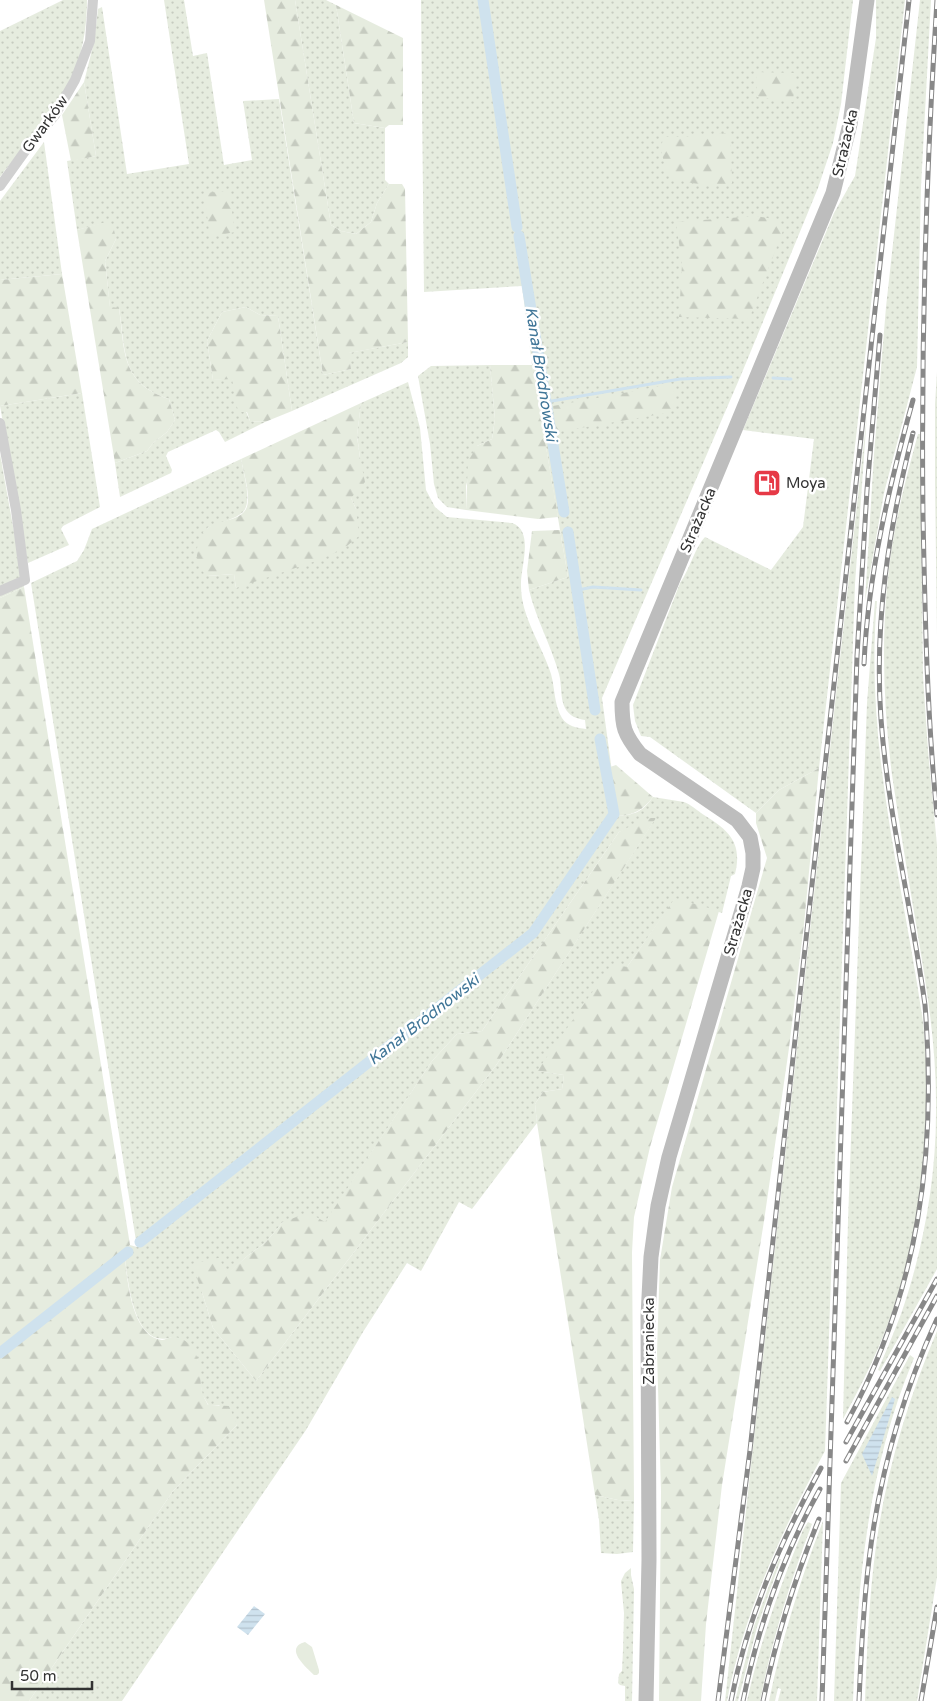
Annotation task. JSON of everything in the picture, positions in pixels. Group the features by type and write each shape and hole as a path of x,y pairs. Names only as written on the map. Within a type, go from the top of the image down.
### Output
{"main road":[{"name":"Strażacka","path":"718,989 753,868 750,837 737,820 640,754 629,740 622,723 622,702 833,193 850,124 867,0"},
{"name":"Zabraniecka","path":"646,1701 649,1560 648,1317 650,1256 658,1206 669,1157 718,989"}],"street":[{"name":"Gwarków","path":"0,186 28,146 55,115 75,80 90,41 94,0"},
{"path":"0,423 16,510 25,580 0,591"}],"green space":[{"path":"63,0 87,0 85,33 77,65 71,79 53,108 0,177 0,31"},
{"path":"164,0 184,0 193,56 207,53 224,165 252,160 243,101 279,99 323,375 351,369 348,353 408,342 408,357 401,363 292,411 278,316 260,315 246,307 222,312 207,341 213,380 232,378 250,421 265,422 225,442 216,430 168,452 166,456 172,470 171,473 120,497 115,463 147,451 153,443 167,432 175,420 169,399 153,392 142,384 133,375 128,364 119,308 110,308 105,261 116,239 105,223 77,230 67,161 96,156 84,82 94,42 98,9 102,7 127,174 189,164"},
{"path":"264,0 295,0 331,225 341,231 356,234 371,222 377,203 389,184 402,184 405,189 408,342 349,353 351,369 323,375"},
{"path":"295,0 326,0 336,5 354,123 385,128 385,180 389,184 377,203 371,222 356,234 341,231 331,225"},
{"path":"421,0 853,0 841,104 833,143 818,188 741,375 602,698 618,816 629,815 638,811 646,806 653,797 684,802 720,826 735,845 737,863 735,874 731,876 722,913 675,899 627,967 538,1071 564,1075 562,1089 543,1092 535,1104 537,1123 472,1209 459,1202 421,1271 407,1263 363,1332 306,1430 122,1701 29,1701 173,1491 237,1425 219,1405 209,1406 202,1394 197,1358 172,1337 159,1339 149,1334 141,1324 131,1297 125,1258 0,1357 0,1347 130,1245 137,1247 31,583 77,561 84,550 92,529 241,459 247,494 246,507 236,517 207,528 207,576 234,574 236,588 356,509 351,498 360,458 357,435 361,403 408,382 420,428 426,490 435,507 447,517 512,523 519,527 525,542 521,578 524,609 551,674 559,713 569,725 586,729 585,720 571,715 563,704 559,674 529,590 568,577 532,365 522,286 424,292","holes":["655,819 497,1064 256,1381 213,1328 202,1292 218,1258 227,1275 266,1242 283,1222 325,1223 432,1061 457,1034 482,1031 619,832"]},
{"path":"876,0 905,0 819,768 779,790 756,813 650,737 641,736 635,721 633,705 680,583 701,541 705,537 771,570 803,527 814,439 743,430 834,213 855,176 876,38"},
{"path":"920,0 931,0 921,187 917,367 884,493 865,601 886,307"},
{"path":"336,5 403,38 403,125 389,125 385,128 354,123"},
{"path":"756,72 796,73 793,102 757,97"},
{"path":"84,82 96,156 71,161 62,115"},
{"path":"730,133 732,183 716,185 699,184 667,175 661,150 663,137"},
{"path":"44,142 62,274 0,280 0,201"},
{"path":"229,191 235,232 210,237 204,193"},
{"path":"757,216 777,220 784,228 749,319 679,317 682,264 676,222"},
{"path":"106,222 114,230 116,239 105,261 110,307 119,308 128,363 133,374 141,384 169,399 175,420 167,432 153,443 147,451 115,463 77,230"},
{"path":"62,274 82,393 0,406 0,280"},
{"path":"246,307 260,315 278,316 292,411 265,422 250,421 247,412 238,412 232,379 213,380 207,341 222,312"},
{"path":"490,365 495,419 492,439 477,446 466,486 466,510 447,507 438,498 434,484 430,444 418,376 431,366"},
{"path":"490,365 532,365 558,517 538,519 466,510 468,461 477,446 492,439 495,419"},
{"path":"937,372 937,635 935,404"},
{"path":"672,384 675,403 667,413 557,432 553,406"},
{"path":"82,393 100,507 63,526 61,529 69,545 28,563 0,406"},
{"path":"361,403 357,436 365,482 351,498 356,509 359,536 342,550 316,561 236,588 234,574 207,576 200,568 197,559 199,540 210,526 241,515 248,504 248,492 241,459"},
{"path":"867,414 855,584 825,1451 794,1511 766,1572 743,1636 727,1701 725,1701"},
{"path":"918,434 920,434 923,676 937,845 937,1269 880,1371 878,1370 898,1321 916,1265 927,1215 934,1164 936,1091 931,1024 892,775 886,715 884,655 889,565 899,510"},
{"path":"0,454 24,587 0,598"},
{"path":"560,530 568,577 529,590 527,571 532,531"},
{"path":"24,587 130,1245 0,1347 0,598"},
{"path":"875,601 877,601 874,654 876,707 881,760 896,865 923,1022 927,1104 921,1186 906,1266 876,1354 843,1419 848,1221 867,703"},
{"path":"616,765 653,797 638,811 618,816 610,767"},
{"path":"819,768 804,924 789,1048 764,1221 722,1485 706,1624 701,1701 659,1701 661,1492 657,1352 660,1260 672,1187 767,858 756,823 756,813 779,790"},
{"path":"656,818 497,1064 256,1381 213,1328 192,1264 219,1258 227,1274 266,1242 283,1222 311,1214 325,1222 432,1061 457,1034 482,1031 619,832 640,821"},
{"path":"675,898 719,911 650,1147 634,1217 632,1252 634,1501 618,1500 595,1495 537,1123 535,1104 543,1092 562,1089 564,1075 537,1071 612,964 627,967"},
{"path":"125,1257 127,1279 133,1306 144,1329 152,1337 165,1340 171,1337 178,1337 191,1345 197,1357 202,1391 208,1405 229,1406 237,1425 173,1491 29,1701 0,1701 0,1357"},
{"path":"937,1331 937,1577 917,1701 865,1701 870,1604 880,1518 899,1436"},
{"path":"910,1355 914,1358 885,1442 868,1526 858,1613 853,1701 834,1701 841,1483"},
{"path":"595,1495 634,1501 633,1552 601,1553"},
{"path":"823,1521 817,1701 778,1701 781,1689 778,1688 775,1701 769,1701 792,1610"},
{"path":"808,1522 812,1524 782,1611 760,1701 747,1701 771,1614 803,1530"},
{"path":"779,1559 781,1559 757,1627 738,1701 735,1701 754,1626"},
{"path":"631,1568 634,1589 632,1701 625,1701 625,1686 618,1683 619,1674 622,1671 623,1650 624,1613 621,1581 625,1573"},
{"path":"305,1642 312,1647 319,1670 317,1675 314,1675 307,1668 296,1653 299,1645"}],"water":[{"path":"892,1397 895,1399 872,1476 862,1454"},
{"path":"254,1606 265,1614 248,1635 237,1627"}],"waterway":[{"name":"Kanał Bródnowski","path":"483,0 517,227"},
{"name":"Kanał Bródnowski","path":"519,236 564,512"},
{"path":"546,402 680,379 731,377"},
{"path":"773,378 791,379"},
{"name":"Kanał Bródnowski","path":"568,532 595,710"},
{"path":"578,590 593,587 641,590"},
{"name":"Kanał Bródnowski","path":"140,1242 533,933 614,814 600,739"},
{"name":"Kanał Bródnowski","path":"0,1353 128,1252"}],"railway":[{"path":"718,1701 750,1450 909,0"},
{"path":"937,0 925,258 923,387 927,666 937,815"},
{"path":"822,1701 857,656 867,490 880,335"},
{"path":"864,664 870,597 881,531 913,400"},
{"path":"847,1422 872,1373 891,1322 906,1272 918,1220 925,1167 928,1114 925,1005 889,791 884,755 879,682 885,575 890,539 913,433"},
{"path":"846,1442 937,1279"},
{"path":"846,1461 937,1296"},
{"path":"859,1701 865,1595 873,1529 879,1498 903,1407 924,1348 937,1319"},
{"path":"731,1701 746,1640 767,1581 792,1524 821,1468"},
{"path":"743,1701 756,1646 773,1592 794,1540 820,1489"},
{"path":"763,1701 787,1609 819,1519"},
{"path":"921,1701 937,1607"}],"place":[{"name":"Moya","path":"767,483"}]}
